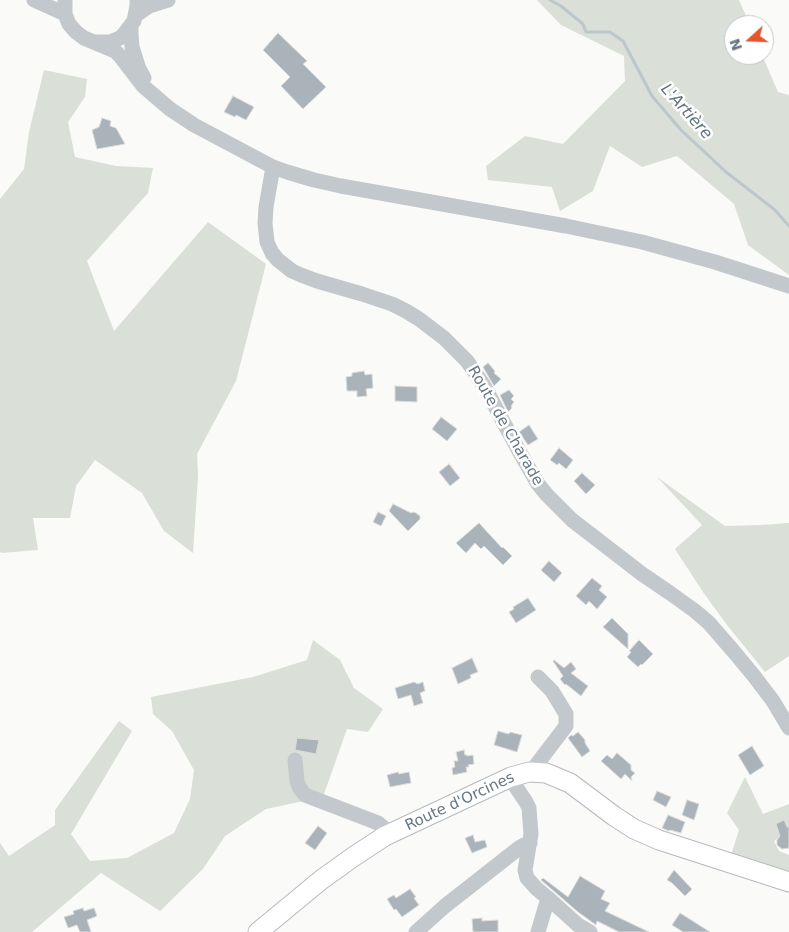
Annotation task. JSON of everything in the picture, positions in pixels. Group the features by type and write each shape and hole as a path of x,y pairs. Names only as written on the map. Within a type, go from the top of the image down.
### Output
{"main road":[{"name":"Route d'Orcines","path":"258,932 321,880 352,857 388,835 512,777 536,772 546,773 570,783 634,829 659,840 789,882"}],"street":[{"path":"34,0 65,7 69,24 76,32 84,38 115,51 143,86 170,109 194,125 273,167 314,180 342,186 566,226 642,242 789,286"},
{"path":"94,42 115,40 124,34 135,14 149,6 168,0"},
{"path":"135,14 132,47 140,69 157,98"},
{"name":"Route de Charade","path":"273,167 265,224 268,242 272,253 278,260 292,271 301,275 392,304 406,311 444,338 467,361 483,384 538,484 572,520 709,623 754,676 789,728"},
{"path":"536,772 537,764 566,726 566,714 552,691 538,677"},
{"path":"295,760 298,787 305,795 378,824 384,828 388,835"},
{"path":"512,777 529,808 531,834 525,874 527,878 578,924 590,932"},
{"path":"416,932 445,906 519,848 530,844"},
{"path":"538,932 548,898"}],"shaded area":[{"path":"537,0 739,0 746,15 724,15 724,65 766,65 778,92 789,95 789,275 748,245 734,204 677,156 642,167 610,146 593,191 560,211 552,187 488,180 486,166 525,136 563,144 625,81 624,56 561,25"},
{"path":"44,70 87,79 85,97 68,122 75,157 116,166 153,168 148,193 87,261 114,331 208,222 266,264 236,381 197,454 198,476 193,553 164,531 142,493 95,460 76,486 70,518 33,518 38,550 1,553 0,551 0,199 24,169 29,132"},
{"path":"657,477 725,526 789,523 789,656 765,672 727,625 675,549 702,525"},
{"path":"313,640 340,660 354,688 383,709 368,732 347,729 323,797 266,809 225,836 203,869 160,911 101,873 32,932 0,932 0,843 9,856 55,825 55,810 119,721 132,731 71,834 90,861 127,858 174,833 190,799 194,770 172,731 153,714 151,697 253,677 307,660"},
{"path":"745,777 763,814 789,804 789,827 776,824 780,831 779,838 774,841 779,851 789,855 789,874 731,855 739,830 727,813"}],"building":[{"path":"278,33 307,61 303,64 326,87 303,109 281,86 290,77 263,50"},
{"path":"233,96 254,107 246,120 224,112"},
{"path":"102,118 111,121 110,126 116,128 125,144 97,149 92,130 99,127"},
{"path":"488,363 495,371 494,373 501,379 494,386 483,367"},
{"path":"364,371 365,375 372,374 373,388 366,389 367,396 357,397 357,391 347,391 346,377 352,376 352,373"},
{"path":"395,386 417,387 417,402 395,401"},
{"path":"509,390 514,396 511,399 514,402 508,412 500,395"},
{"path":"441,417 457,429 447,441 432,429"},
{"path":"529,425 538,439 528,445 519,432"},
{"path":"559,448 573,460 566,469 559,463 557,465 550,460"},
{"path":"449,464 460,478 450,486 439,472"},
{"path":"582,473 595,485 586,494 574,481"},
{"path":"393,504 420,516 420,519 408,531 389,511"},
{"path":"378,512 386,516 381,526 373,522"},
{"path":"479,523 512,556 503,565 484,546 481,549 475,543 466,553 456,543"},
{"path":"549,561 562,573 554,582 541,570"},
{"path":"592,578 602,586 599,590 607,597 597,609 589,601 586,605 576,596"},
{"path":"528,598 536,610 516,623 509,612 514,609 513,607"},
{"path":"612,618 628,634 628,649 603,627"},
{"path":"639,640 653,654 638,667 627,657 631,652 629,651"},
{"path":"472,658 478,672 470,675 471,678 458,684 452,668"},
{"path":"554,660 564,668 571,662 576,669 571,673 588,686 581,696 565,685 560,679 563,676"},
{"path":"414,682 418,684 423,682 425,691 420,693 423,703 414,706 411,695 398,699 395,688"},
{"path":"498,731 522,735 517,752 494,745"},
{"path":"578,732 585,740 590,751 582,757 568,738"},
{"path":"297,738 319,740 316,754 295,750"},
{"path":"752,746 764,766 750,775 738,755"},
{"path":"464,750 465,755 473,755 474,764 466,767 467,772 453,775 454,761 458,761 456,752"},
{"path":"617,753 631,765 631,770 635,773 631,777 632,781 625,774 621,779 601,761 607,755 612,759"},
{"path":"398,772 399,774 409,772 411,783 390,787 387,775"},
{"path":"657,791 671,797 666,807 653,800"},
{"path":"687,800 699,804 694,820 682,815"},
{"path":"668,815 685,822 681,833 662,828"},
{"path":"784,820 787,827 789,827 789,848 782,849 777,845 777,840 780,836 776,824"},
{"path":"318,826 327,833 315,850 305,843"},
{"path":"473,835 475,842 485,840 487,847 472,853 465,838"},
{"path":"674,870 692,889 685,896 667,880"},
{"path":"580,876 605,891 601,899 610,903 605,911 649,932 619,932 597,921 596,925 541,880 543,878 568,897"},
{"path":"410,889 419,905 402,917 396,909 394,910 387,899 394,895 396,898"},
{"path":"83,908 84,911 94,908 97,916 87,920 91,932 80,932 77,925 68,928 64,917 74,914 73,911"},
{"path":"680,913 710,932 683,932 672,925"},
{"path":"482,918 482,921 498,920 498,932 473,932 472,919"}],"waterway":[{"name":"L'Artière","path":"550,0 561,6 583,24 586,32 610,32 623,41 652,96 681,130 726,172 775,210 789,226"}]}
